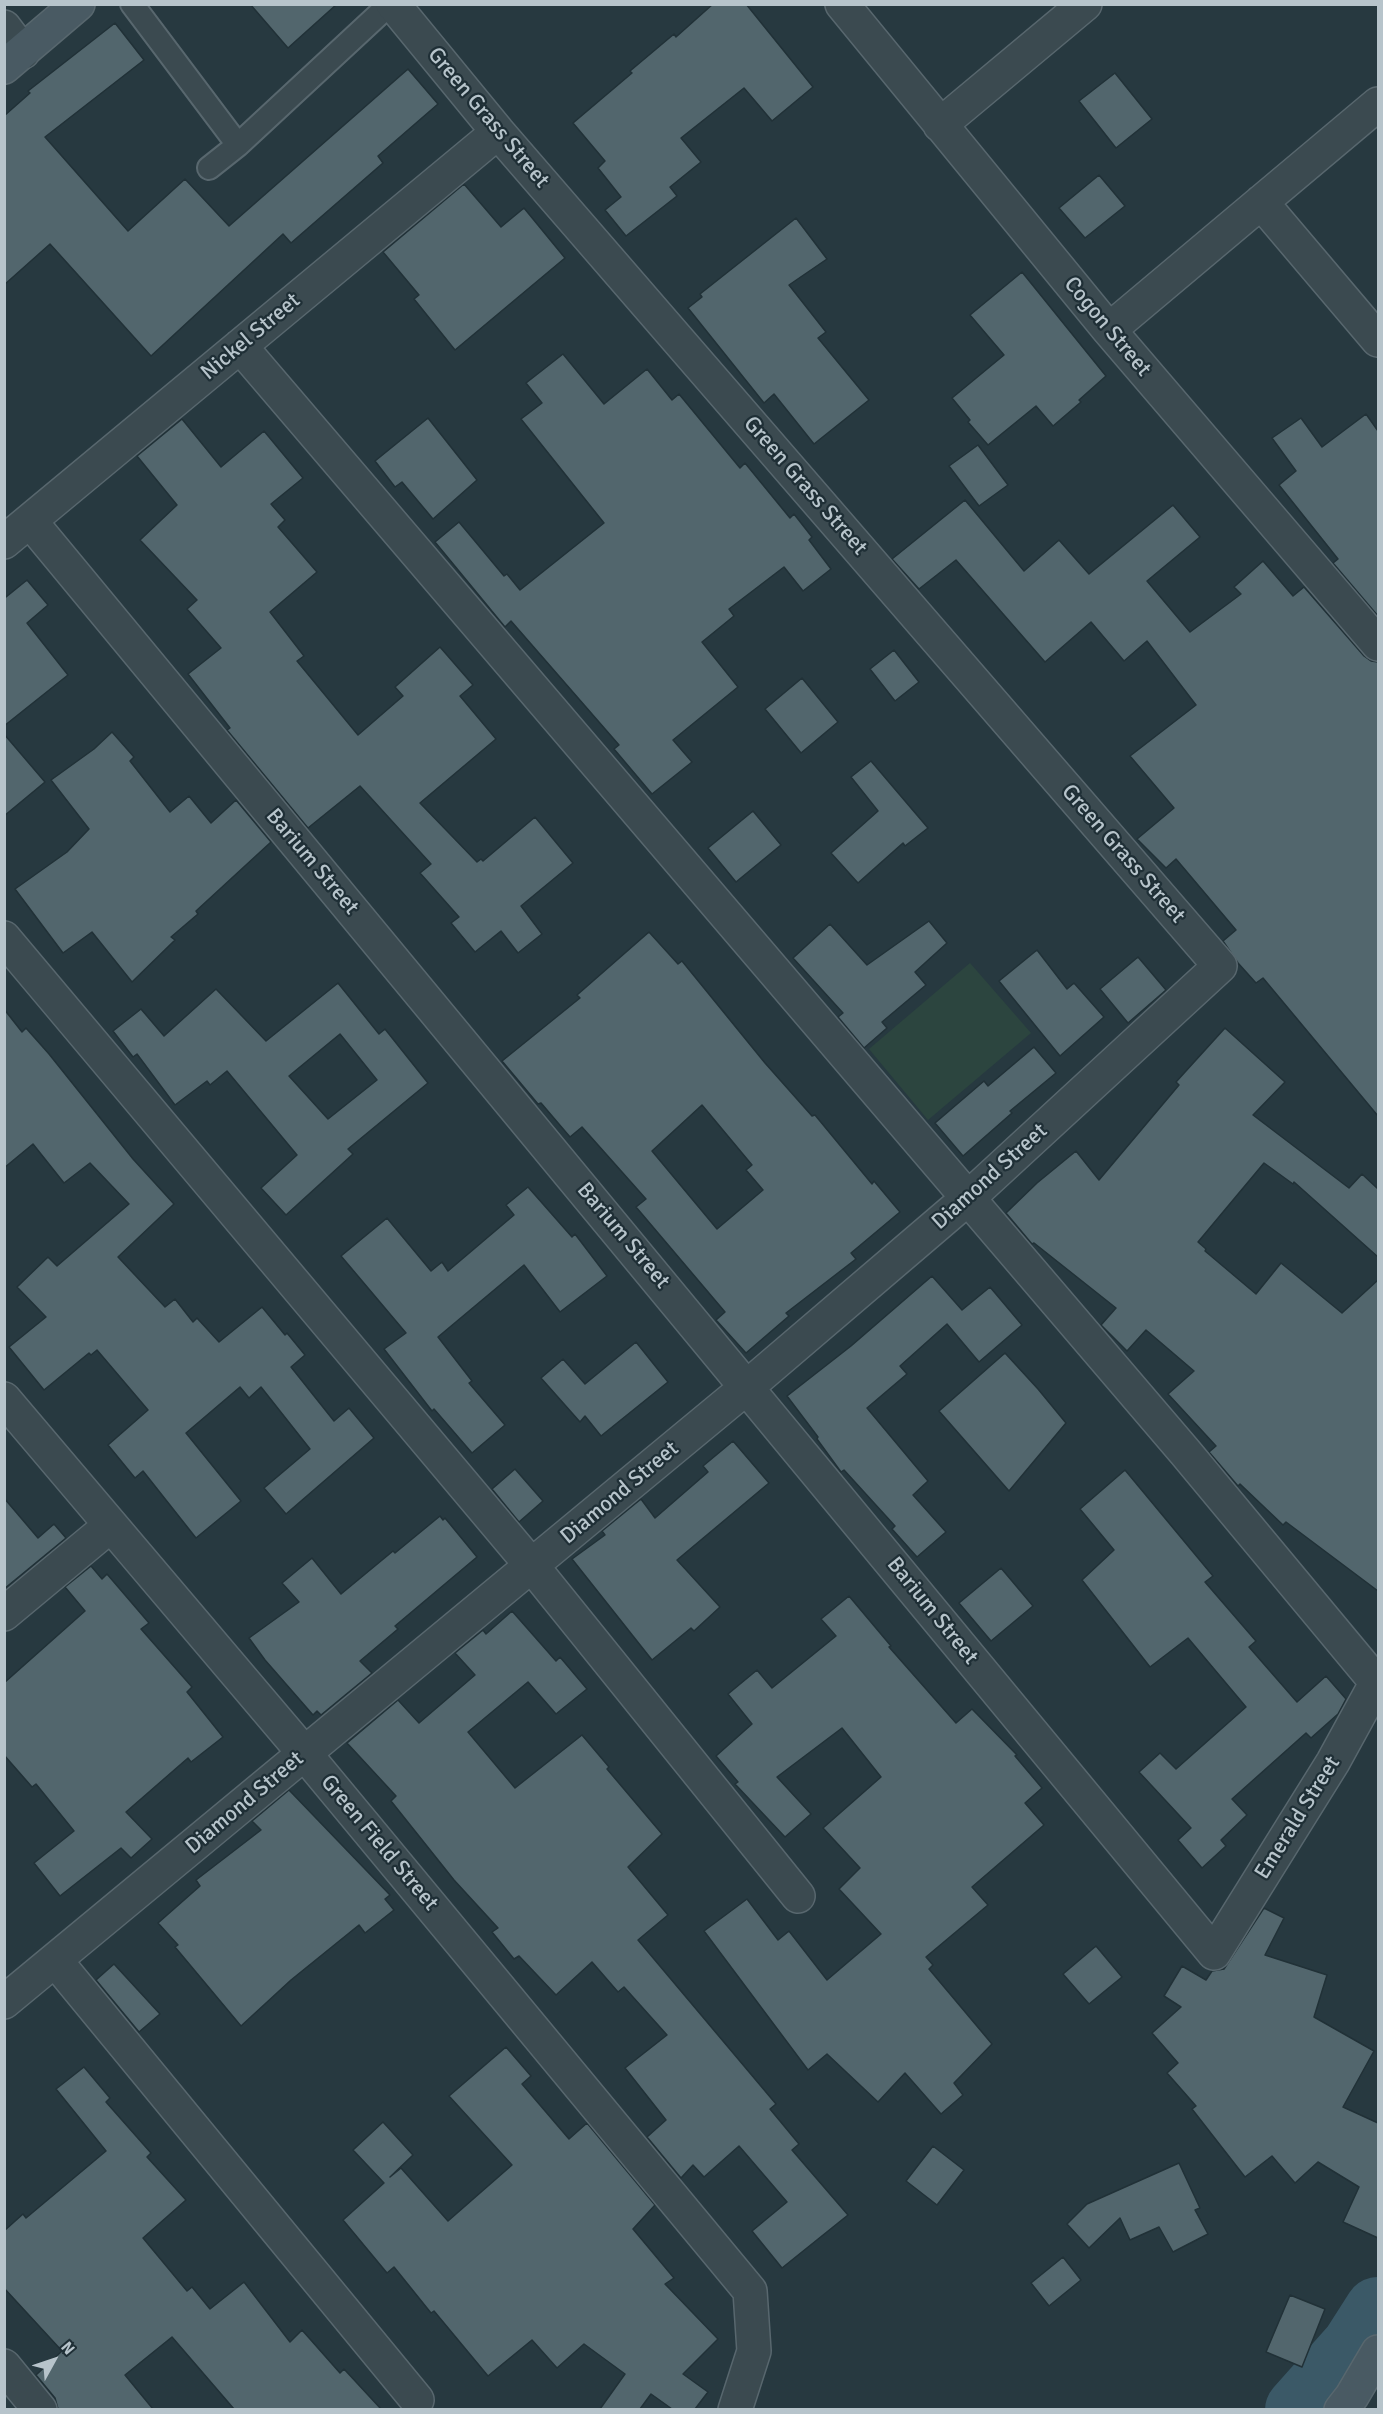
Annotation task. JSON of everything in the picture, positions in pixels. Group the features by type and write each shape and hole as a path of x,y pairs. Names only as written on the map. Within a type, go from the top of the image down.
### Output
{"main road":[{"path":"10,49 78,4"},
{"path":"1341,2409 1352,2396 1378,2352"}],"street":[{"name":"Green Grass Street","path":"391,4 498,132 1220,966"},
{"name":"Cogon Street","path":"842,4 1109,330 1378,644"},
{"path":"940,124 1085,4"},
{"path":"1109,330 1378,104"},
{"name":"Nickel Street","path":"4,542 498,132"},
{"path":"1261,202 1378,340"},
{"path":"240,346 1378,1681"},
{"name":"Barium Street","path":"30,521 1214,1953"},
{"path":"4,938 532,1566 798,1896"},
{"name":"Diamond Street","path":"4,2002 747,1387 967,1199 1220,966"},
{"name":"Green Field Street","path":"4,1399 305,1754 750,2291 754,2351 735,2409"},
{"path":"4,1614 111,1525"},
{"name":"Emerald Street","path":"1214,1953 1333,1762 1378,1681"},
{"path":"55,1960 417,2400"},
{"path":"4,2366 40,2409"}],"lane":[{"path":"132,4 238,145"},
{"path":"209,168 238,145 391,4"}],"green space":[{"path":"970,963 1031,1033 928,1120 869,1049"}],"building":[{"path":"250,4 337,4 288,48"},
{"path":"713,4 746,4 813,87 772,121 744,88 681,138 701,162 670,187 677,196 626,236 605,210 621,197 598,168 605,161 573,123 632,73 630,71 674,34 676,37"},
{"path":"115,23 144,60 45,137 128,231 185,179 229,226 408,69 438,104 378,156 383,163 291,243 283,234 151,356 50,244 4,285 4,116 30,93 28,91"},
{"path":"1115,73 1152,119 1116,148 1079,101"},
{"path":"1099,175 1125,206 1085,238 1059,208"},
{"path":"464,184 501,227 524,208 565,258 455,350 414,299 419,295 383,252"},
{"path":"796,218 827,259 789,285 826,332 818,338 869,400 814,444 774,394 764,403 688,308 702,297 700,294"},
{"path":"1022,272 1106,376 1053,426 1036,406 988,445 968,422 970,420 952,398 1004,355 970,315"},
{"path":"563,354 604,404 647,369 672,400 679,394 740,468 745,463 790,518 794,514 812,537 809,540 831,569 803,591 784,567 729,609 734,616 702,642 738,687 673,740 692,762 652,794 614,749 619,745 511,621 505,627 435,542 459,522 504,576 507,574 520,590 604,523 521,419 542,403 526,383"},
{"path":"1366,414 1378,431 1378,616 1333,563 1338,559 1279,485 1296,471 1272,438 1301,418 1322,447"},
{"path":"428,418 477,480 433,519 402,482 395,487 375,461"},
{"path":"182,419 221,467 264,431 303,478 271,504 285,520 278,527 317,572 270,612 304,656 297,661 358,735 403,696 395,687 440,647 473,685 460,696 496,739 420,803 477,862 481,859 483,861 535,817 573,863 521,906 542,934 518,953 501,931 475,952 451,923 459,917 420,873 431,864 360,786 308,828 227,730 230,728 188,674 221,648 187,609 197,600 140,540 177,505 137,456"},
{"path":"978,445 1008,485 979,506 949,466"},
{"path":"965,500 1024,571 1059,540 1089,574 1173,505 1200,537 1147,581 1190,632 1241,594 1234,587 1263,561 1293,596 1304,587 1364,656 1371,661 1378,662 1378,1116 1263,978 1256,983 1238,963 1223,941 1236,930 1176,859 1166,868 1137,839 1174,808 1130,756 1196,705 1147,641 1124,661 1091,622 1045,662 956,560 919,589 892,559"},
{"path":"27,580 48,605 27,623 68,675 4,726 4,595 6,597"},
{"path":"894,650 919,682 895,701 870,669"},
{"path":"802,678 838,722 801,753 765,709"},
{"path":"112,732 134,757 130,761 170,812 189,796 211,823 236,800 271,842 196,911 198,914 171,937 175,940 132,982 92,932 63,953 15,889 67,852 89,829 51,780 94,749"},
{"path":"4,734 45,782 4,816"},
{"path":"871,761 928,828 905,846 903,843 858,883 831,853 878,811 851,777"},
{"path":"753,811 781,845 736,882 708,848"},
{"path":"929,921 947,943 915,972 926,985 882,1022 887,1028 864,1048 838,1017 843,1013 793,958 830,924 867,965"},
{"path":"649,932 678,964 682,961 765,1063 812,1116 815,1115 872,1184 874,1181 900,1212 851,1253 856,1259 786,1313 789,1316 746,1353 716,1320 725,1312 636,1207 646,1199 582,1127 570,1137 541,1103 538,1104 502,1061 580,998 577,995","holes":["702,1105 752,1165 746,1170 763,1190 717,1229 652,1151"]},
{"path":"1037,950 1067,989 1074,983 1104,1017 1060,1056 999,981"},
{"path":"1138,957 1166,990 1128,1023 1100,989"},
{"path":"338,983 379,1034 385,1029 428,1083 348,1149 353,1154 286,1215 261,1188 297,1155 227,1071 210,1085 207,1081 175,1105 137,1054 133,1057 113,1031 141,1009 164,1036 216,989 266,1041","holes":["340,1034 377,1080 328,1119 289,1076"]},
{"path":"4,1009 22,1032 26,1028 49,1054 133,1159 174,1204 118,1257 165,1307 175,1299 193,1322 197,1318 219,1342 262,1307 305,1355 291,1367 334,1421 349,1408 374,1438 286,1514 264,1488 310,1449 261,1387 249,1398 240,1387 186,1433 241,1501 196,1538 143,1471 135,1478 108,1445 148,1410 97,1350 91,1355 89,1353 44,1390 9,1347 46,1317 17,1287 48,1257 57,1266 129,1204 90,1163 64,1183 33,1144 4,1168"},
{"path":"1225,1028 1285,1082 1253,1115 1349,1188 1362,1174 1378,1189 1378,1257 1294,1182 1293,1184 1264,1163 1198,1242 1206,1249 1205,1251 1256,1294 1281,1263 1342,1313 1378,1280 1378,1591 1286,1522 1283,1525 1240,1484 1238,1486 1209,1452 1216,1446 1168,1394 1194,1371 1146,1330 1127,1351 1101,1325 1116,1308 1034,1243 1032,1244 1006,1213 1037,1183 1076,1151 1099,1180 1179,1085 1176,1082"},
{"path":"1034,1047 1056,1073 1010,1111 1012,1113 963,1156 935,1123 984,1081 988,1086"},
{"path":"528,1187 572,1237 575,1234 607,1276 560,1312 524,1265 438,1337 472,1381 469,1383 505,1425 472,1453 434,1409 432,1411 384,1349 406,1333 341,1256 387,1218 431,1271 442,1262 448,1271 514,1215 506,1205"},
{"path":"932,1276 962,1310 990,1287 1022,1325 979,1362 947,1324 900,1366 907,1374 867,1408 928,1481 913,1495 946,1532 917,1557 892,1529 895,1526 844,1470 841,1472 787,1396 851,1346"},
{"path":"636,1342 668,1382 601,1436 585,1416 580,1422 541,1378 563,1359 585,1384"},
{"path":"1005,1353 1066,1423 1009,1491 939,1411"},
{"path":"733,1441 769,1483 677,1560 720,1607 694,1631 691,1628 652,1660 572,1559 605,1535 602,1531 641,1499 655,1518 708,1472 703,1466"},
{"path":"515,1469 543,1501 519,1522 492,1489"},
{"path":"1125,1470 1213,1576 1205,1582 1256,1641 1249,1647 1297,1702 1326,1676 1346,1699 1338,1714 1311,1738 1306,1733 1232,1799 1247,1815 1221,1840 1226,1846 1202,1868 1178,1840 1191,1828 1139,1772 1160,1753 1176,1769 1246,1707 1188,1638 1150,1667 1082,1580 1114,1550 1080,1509"},
{"path":"4,1498 38,1538 54,1524 66,1538 4,1589"},
{"path":"440,1516 443,1520 445,1518 477,1557 395,1626 398,1629 360,1661 372,1673 321,1715 317,1711 313,1715 249,1638 299,1602 282,1583 312,1558 341,1594"},
{"path":"91,1566 102,1579 107,1574 149,1623 141,1629 192,1687 187,1692 223,1737 191,1762 188,1758 126,1812 152,1839 131,1858 121,1848 60,1896 34,1863 74,1831 36,1784 32,1787 4,1755 4,1683 85,1611 65,1587"},
{"path":"1001,1568 1033,1606 991,1641 959,1603"},
{"path":"849,1596 891,1646 889,1647 956,1723 972,1709 1017,1755 1015,1756 1042,1788 1025,1803 1044,1825 972,1887 988,1905 926,1957 933,1965 929,1969 992,2044 954,2083 963,2095 941,2114 905,2073 878,2102 827,2054 808,2070 704,1931 747,1899 778,1940 789,1931 827,1980 881,1934 839,1889 860,1868 823,1828 881,1777 842,1728 777,1777 811,1814 785,1837 735,1784 738,1782 716,1756 752,1724 728,1694 757,1670 772,1688 836,1636 821,1619"},
{"path":"512,1611 556,1661 560,1657 587,1689 556,1714 528,1682 468,1732 515,1788 582,1735 609,1767 607,1769 662,1834 628,1867 668,1915 638,1940 776,2104 770,2109 799,2144 792,2150 848,2215 782,2268 752,2231 787,2202 739,2146 704,2177 693,2165 681,2178 647,2137 666,2120 625,2068 667,2035 624,1987 618,1992 592,1962 556,1995 519,1956 514,1959 492,1932 498,1928 454,1880 391,1801 396,1796 347,1743 398,1700 419,1723 475,1675 455,1653 483,1630 486,1634"},
{"path":"289,1790 390,1895 385,1899 394,1910 365,1933 359,1925 291,1980 241,2026 175,1947 178,1945 158,1923 200,1886 196,1880 261,1830 252,1821"},
{"path":"1264,1908 1284,1918 1265,1955 1327,1975 1314,2017 1374,2051 1343,2107 1378,2123 1378,2238 1343,2222 1359,2187 1318,2162 1295,2183 1272,2156 1245,2177 1192,2109 1196,2106 1167,2073 1178,2063 1152,2033 1181,2007 1164,1996 1182,1966 1206,1980 1212,1971 1224,1969"},
{"path":"1096,1946 1122,1977 1089,2004 1063,1974"},
{"path":"114,1964 160,2014 139,2032 96,1980"},
{"path":"506,2047 531,2076 522,2084 569,2139 587,2123 655,2205 633,2229 674,2278 665,2284 718,2339 683,2374 708,2392 695,2409 672,2409 651,2394 640,2409 600,2409 625,2374 584,2344 557,2368 532,2340 488,2376 434,2311 431,2313 394,2267 387,2273 343,2220 384,2183 353,2150 383,2122 413,2155 390,2177 401,2168 448,2221 512,2165 449,2096"},
{"path":"84,2067 110,2098 106,2102 151,2153 147,2157 186,2200 143,2238 187,2291 192,2287 210,2309 244,2282 290,2342 302,2330 340,2373 344,2369 381,2409 234,2409 172,2337 125,2375 153,2409 58,2409 55,2398 36,2375 62,2351 4,2288 4,2231 23,2214 26,2218 106,2151 56,2089"},
{"path":"933,2146 964,2170 937,2205 906,2181"},
{"path":"1179,2163 1200,2208 1195,2210 1208,2234 1173,2252 1159,2227 1130,2240 1120,2218 1089,2248 1067,2224 1087,2204"},
{"path":"1063,2257 1081,2280 1049,2306 1031,2283"},
{"path":"1290,2295 1325,2309 1302,2367 1266,2352"}],"waterway":[{"path":"1299,2410 1355,2347 1378,2311"}]}
